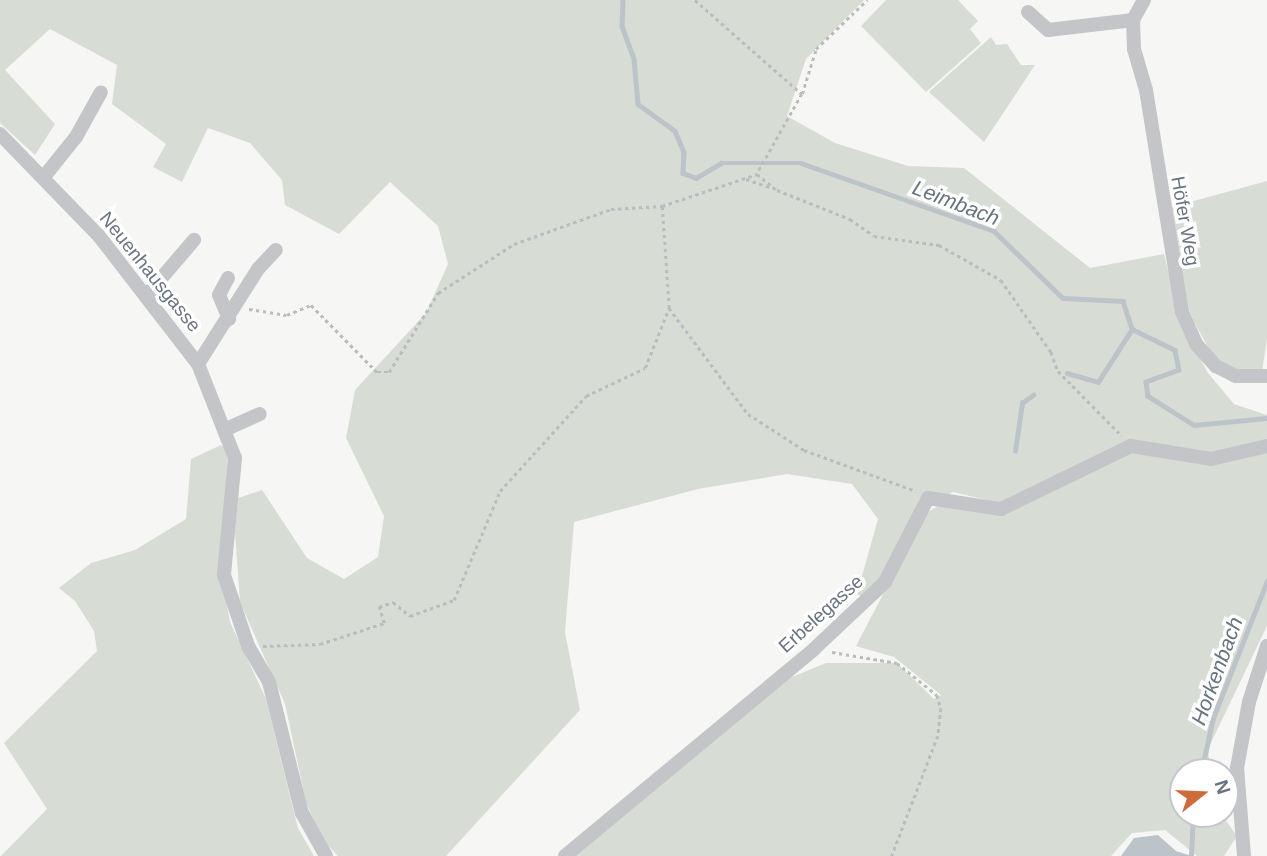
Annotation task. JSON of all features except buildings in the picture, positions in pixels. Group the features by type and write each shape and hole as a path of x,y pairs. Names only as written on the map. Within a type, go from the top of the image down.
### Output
{"street":[{"path":"1028,12 1048,30 1132,20 1144,0"},
{"name":"Höfer Weg","path":"1132,20 1182,312 1196,344 1216,366 1236,376 1267,376"},
{"path":"43,178 76,137 101,92"},
{"name":"Neuenhausgasse","path":"0,134 99,236 198,364 235,458 225,575 248,646"},
{"path":"146,296 194,240"},
{"path":"198,364 233,313 258,268 276,250"},
{"path":"228,278 219,295 233,313"},
{"path":"224,430 260,414"},
{"path":"928,498 1001,509 1131,446 1210,459 1267,446"},
{"name":"Erbelegasse","path":"565,856 814,649 885,582 928,498"},
{"path":"248,646 270,682 302,813 326,856"},
{"path":"1244,856 1237,768 1249,702 1267,646"}],"path":[{"path":"695,0 802,94"},
{"path":"233,313 287,315 311,305 377,372 389,372 438,293 514,244 611,209 662,206 757,174 768,149 802,94 816,49 867,0"},
{"path":"757,174 776,190"},
{"path":"746,178 850,219 874,236 939,245 1001,280 1051,352 1058,371 1131,446"},
{"path":"248,646 320,644 384,623 379,607 393,601 410,616 454,600 500,491 586,396 645,368 669,308 662,206"},
{"path":"669,308 748,414 804,450 904,483 928,498"},
{"path":"814,649 897,663 937,695 941,708 937,736 892,856"}],"shaded area":[{"path":"0,0 864,0 806,59 787,116 835,143 908,166 964,168 1090,268 1164,254 1181,324 1208,373 1234,404 1267,415 1267,626 1208,749 1209,758 1169,758 1169,828 1231,828 1237,836 1224,856 1197,856 1165,830 1132,833 1111,856 572,856 787,679 826,663 897,663 934,699 941,695 894,657 856,646 925,514 941,504 1011,506 953,492 921,513 866,599 857,594 878,519 852,484 787,474 698,489 574,522 565,632 580,710 446,856 338,856 321,838 306,802 285,704 240,602 235,533 238,498 262,490 307,558 344,579 378,557 384,516 346,438 355,390 426,313 448,264 438,226 390,182 339,234 285,205 282,180 250,143 208,128 182,182 153,167 166,144 112,104 117,65 50,29 5,70 55,124 35,155 0,123"},
{"path":"886,0 958,0 978,21 970,29 981,43 926,92 861,26"},
{"path":"991,37 996,45 1007,44 1021,65 1035,65 984,142 929,92"},
{"path":"1267,181 1267,339 1262,372 1233,369 1212,354 1184,297 1168,208"},
{"path":"221,445 228,451 221,571 230,622 266,699 298,828 314,856 1,856 47,809 4,743 97,651 94,631 75,601 59,588 91,563 135,550 186,519 191,459"},
{"path":"1158,835 1176,851 1192,856 1121,856 1134,838"}],"waterway":[{"name":"Leimbach","path":"623,0 622,26 634,59 638,104 675,131 684,152 683,173 696,178 721,163 801,163 994,231 1063,298 1123,301 1132,329 1175,350 1179,370 1146,382 1148,396 1194,425 1267,418"},
{"path":"1067,373 1098,382 1132,329"},
{"path":"1015,451 1022,403 1033,395"},
{"name":"Horkenbach","path":"1204,758 1213,718 1267,581"},
{"name":"Horkenbach","path":"1191,856 1192,828"}]}
